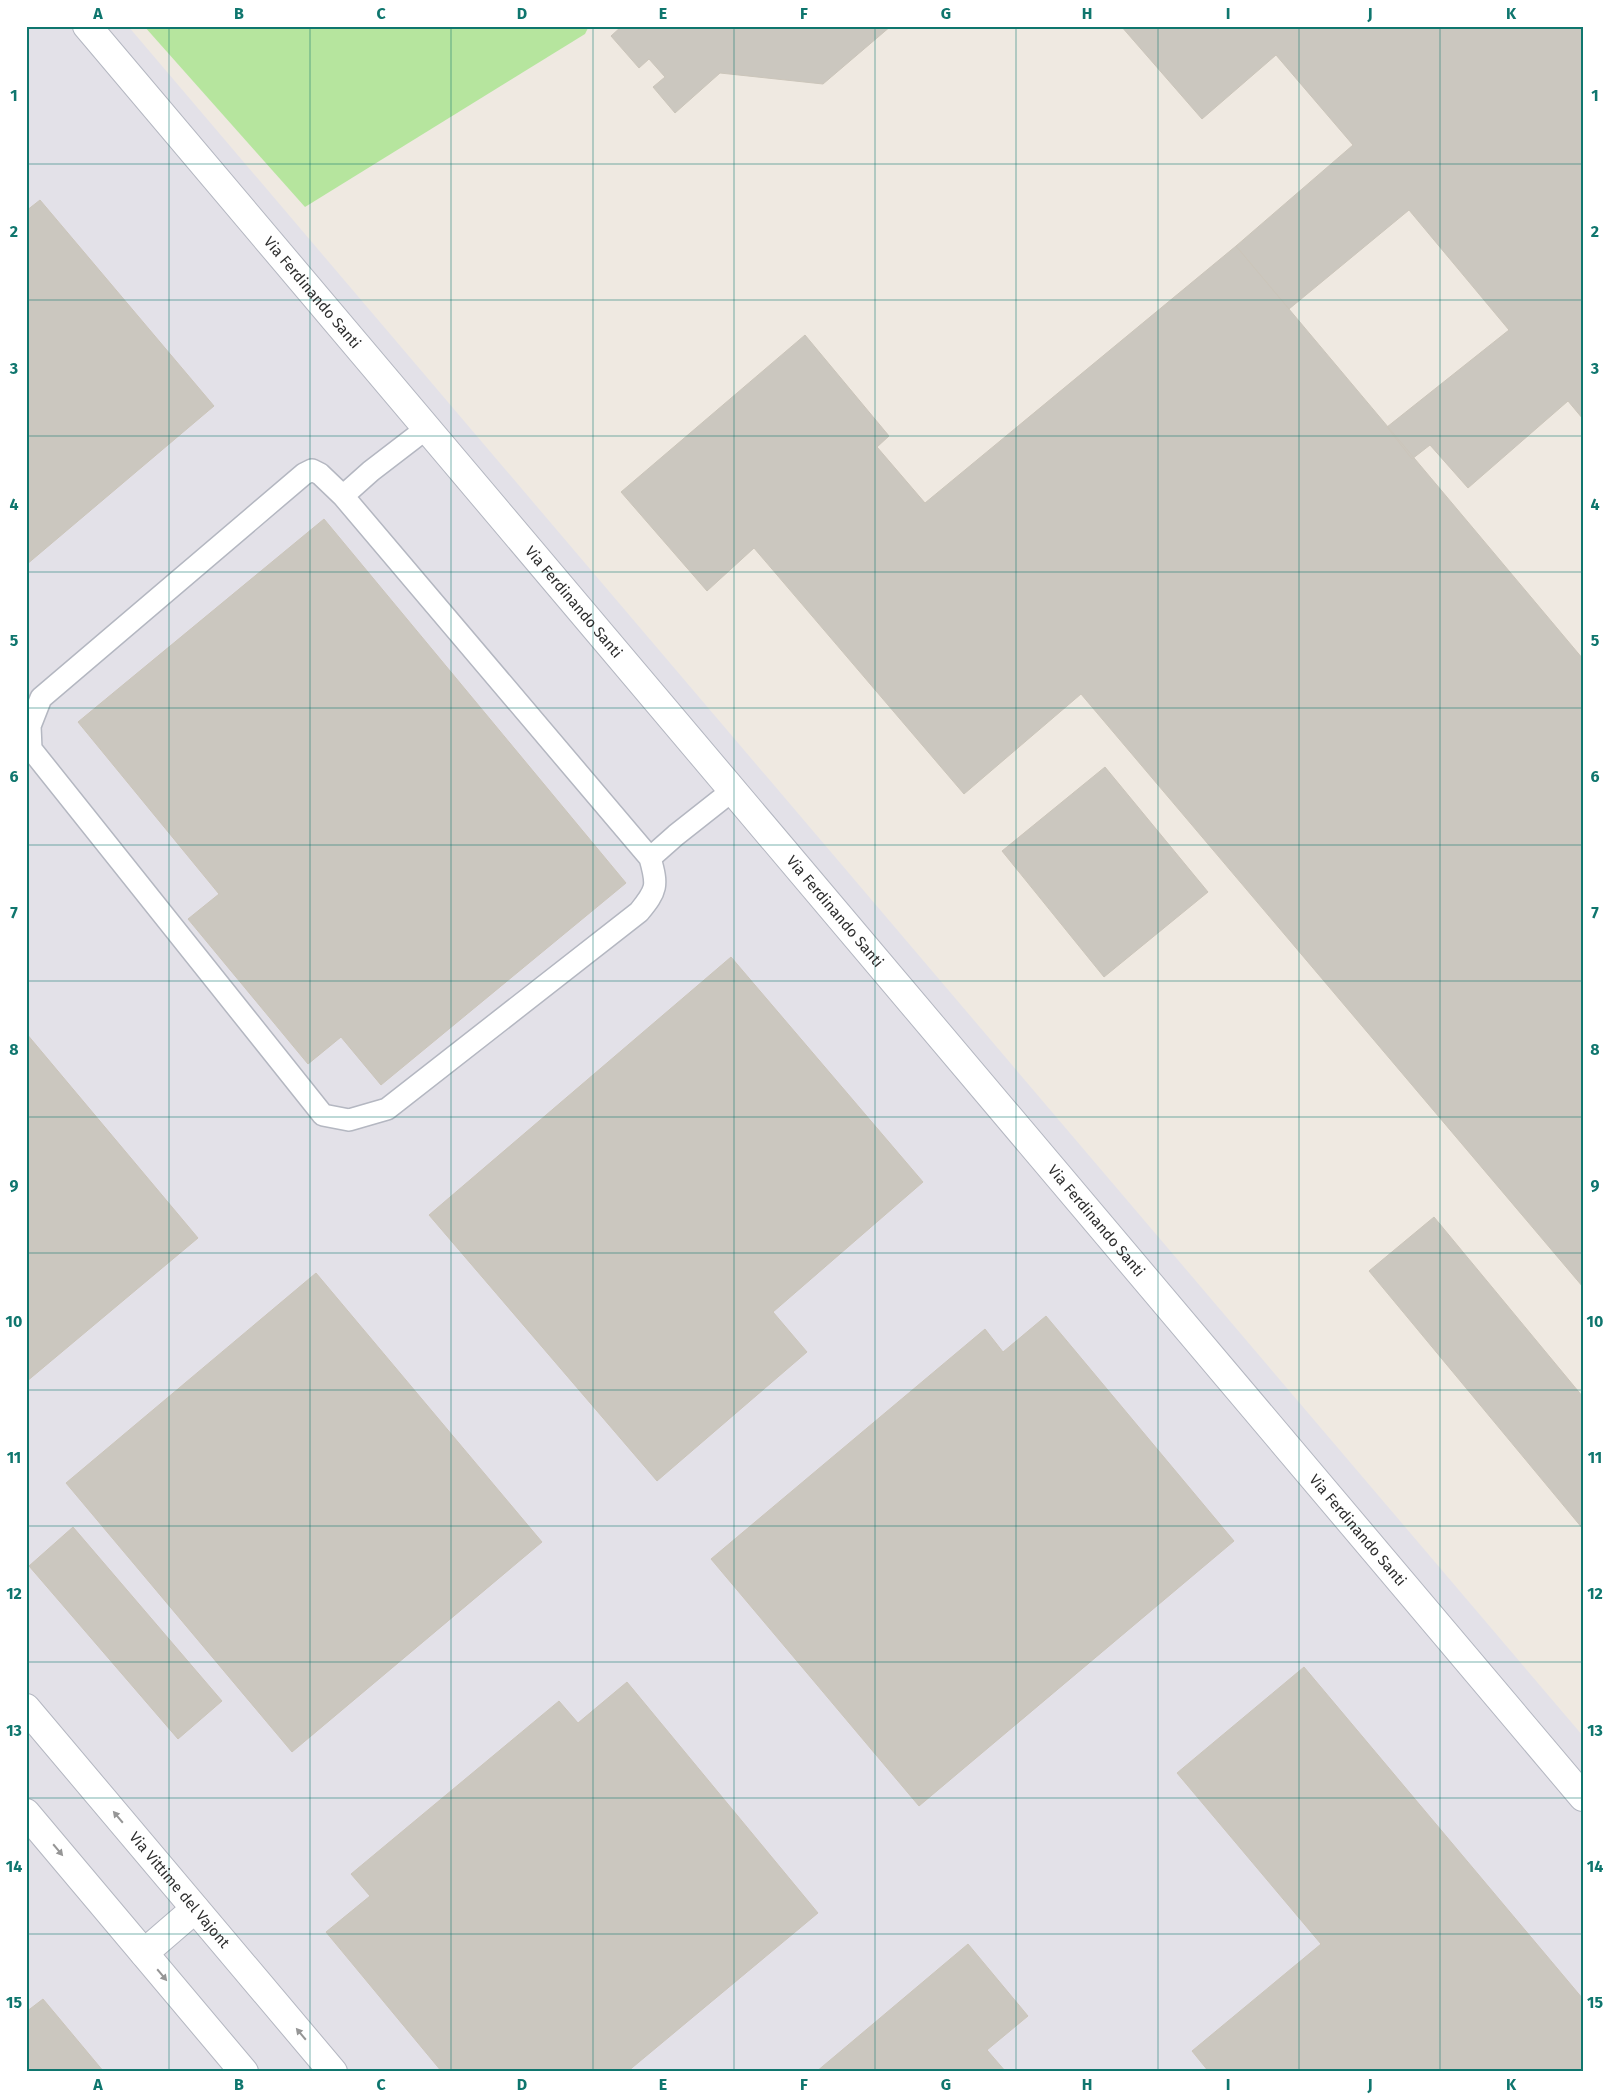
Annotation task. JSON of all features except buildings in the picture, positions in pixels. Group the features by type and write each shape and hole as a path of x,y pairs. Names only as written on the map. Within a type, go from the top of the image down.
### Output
{"street":[{"name":"Via Ferdinando Santi","path":"88,26 1583,1796"},
{"name":"Via Vittime del Vajont","path":"26,1708 333,2072"},
{"path":"26,1813 244,2072"},
{"path":"144,1953 195,1909"}],"lane":[{"path":"343,496 371,471 427,428"},
{"path":"312,470 320,474 343,496 650,858 656,879 654,893 639,912 387,1109 349,1120 323,1115 31,749 30,726 41,698 304,474 312,470"},
{"path":"650,858 733,790"}],"shaded area":[{"path":"26,26 128,26 1583,1736 1583,2072 26,2072"}],"green space":[{"path":"144,26 589,26 585,34 305,207"}]}
